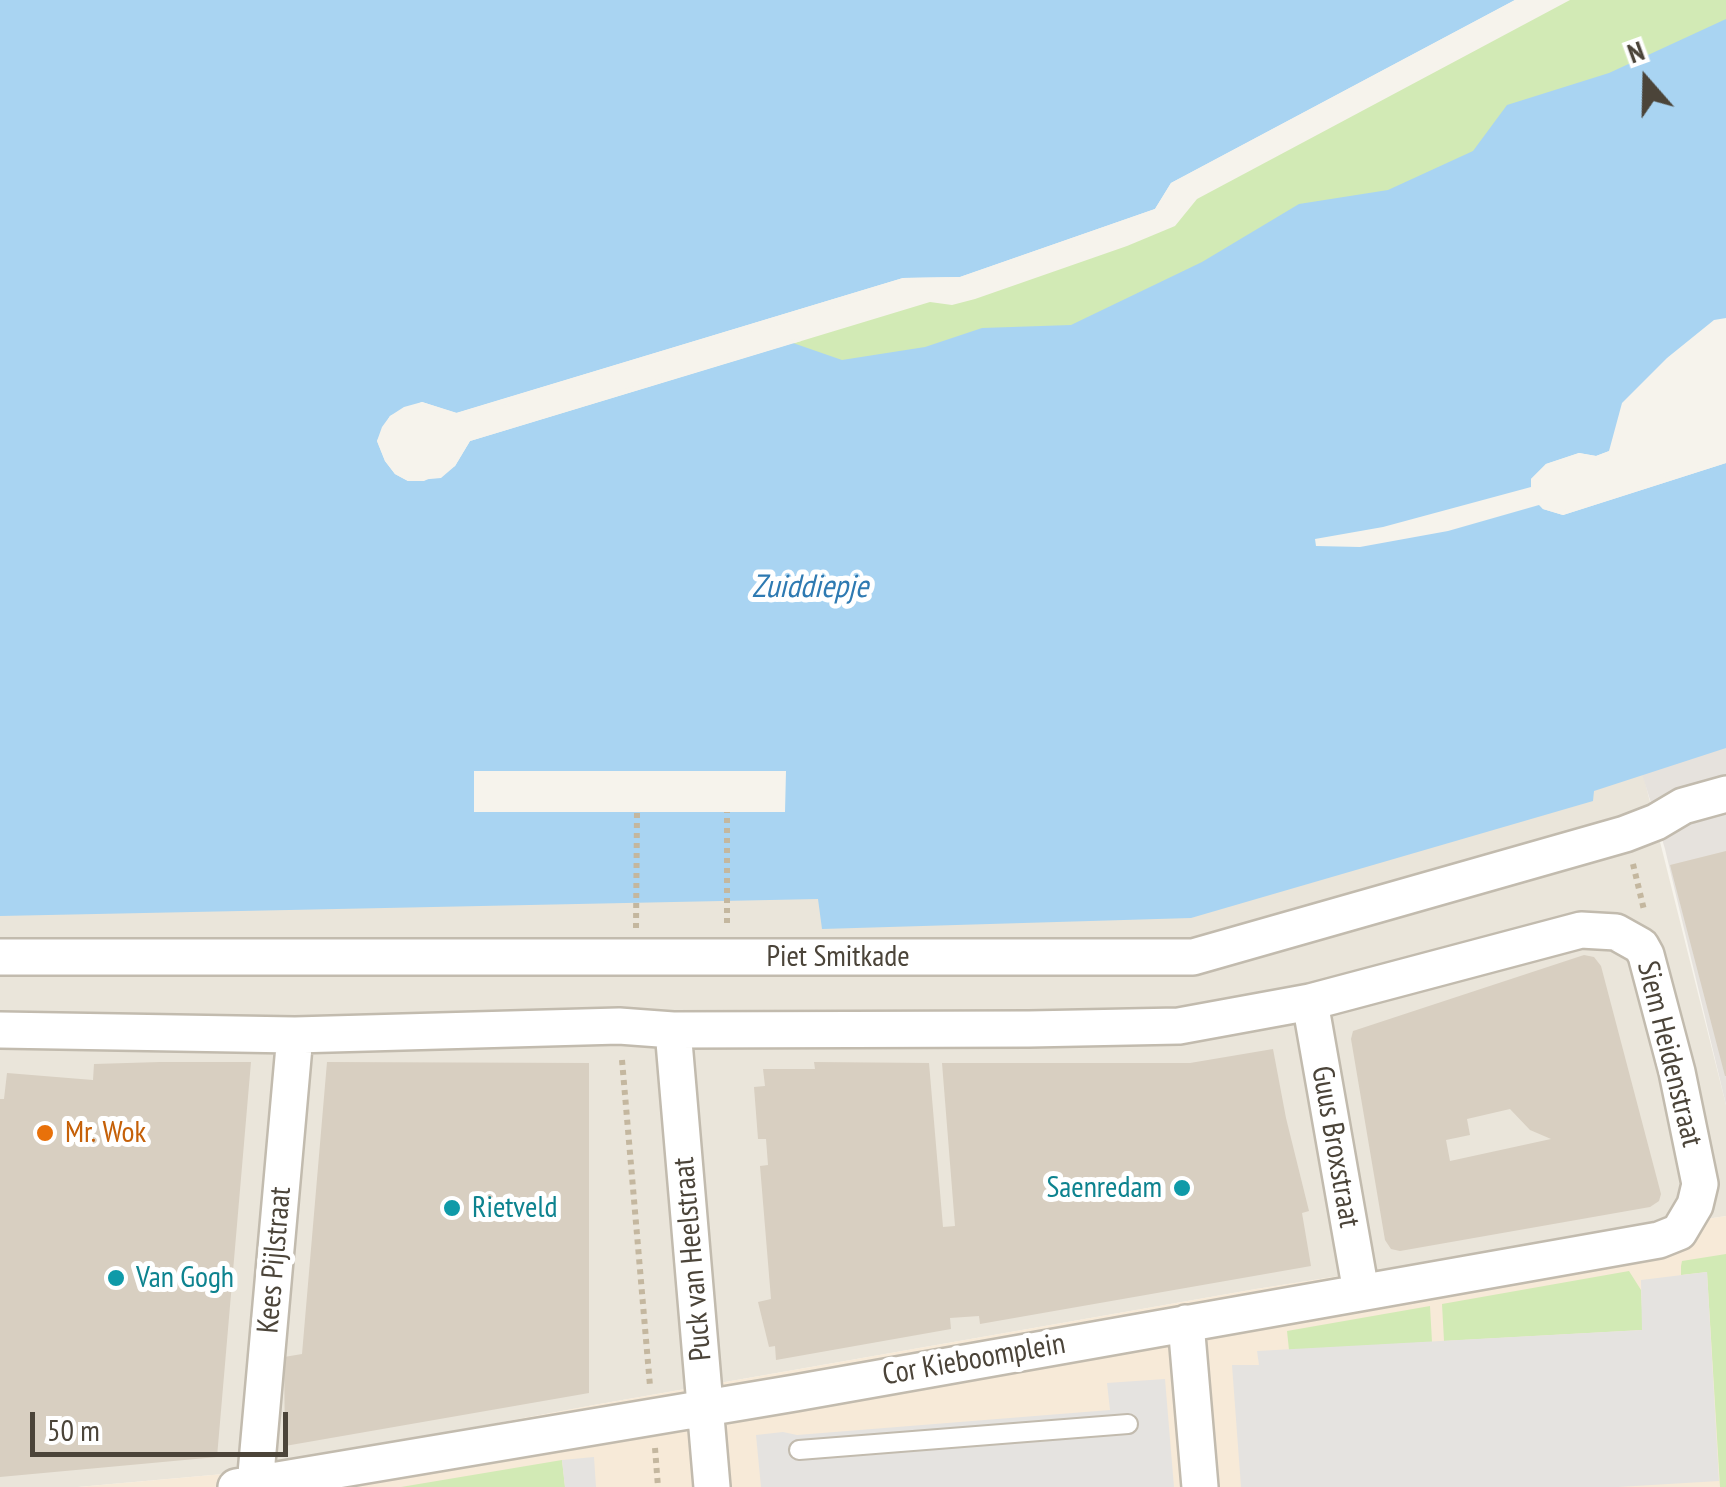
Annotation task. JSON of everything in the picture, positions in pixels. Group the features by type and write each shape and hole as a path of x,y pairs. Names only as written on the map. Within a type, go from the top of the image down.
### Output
{"street":[{"name":"Piet Smitkade","path":"0,957 1193,957 1641,828 1683,806 1726,794"},
{"path":"0,1030 295,1034 619,1026 673,1030 1030,1030 1179,1026 1310,1002 1581,930 1617,934"},
{"name":"Siem Heidenstraat","path":"1617,934 1646,955 1677,1072 1700,1184 1695,1205"},
{"name":"Guus Broxstraat","path":"1310,1002 1360,1292"},
{"name":"Puck van Heelstraat","path":"673,1030 712,1487"},
{"name":"Kees Pijlstraat","path":"246,1486 295,1034"},
{"name":"Cor Kieboomplein","path":"246,1486 1659,1240 1679,1232 1695,1205"},
{"path":"1186,1323 1200,1487"}],"lane":[{"path":"798,1450 1128,1424"}],"path":[{"path":"636,812 636,904"},
{"path":"727,902 728,812"},
{"path":"1617,934 1646,918 1641,828"},
{"name":"Puck van Heelstraat","path":"619,1026 652,1416"}],"shaded area":[{"path":"1726,637 1726,1105 1665,849 1613,679"},
{"path":"1643,774 1726,1105 1726,1216 1256,1289 224,1474 78,1487 0,1487 0,810"},
{"path":"1726,1216 1726,1487 78,1487 224,1474 1256,1289"},
{"path":"1707,1272 1719,1481 1618,1487 1241,1487 1232,1365 1259,1365 1257,1351 1642,1330 1641,1280"},
{"path":"1165,1379 1174,1487 761,1487 756,1435 1110,1410 1107,1383"},
{"path":"594,1457 596,1487 565,1487 562,1460"}],"green space":[{"path":"1570,0 1726,0 1726,109 1354,317 534,422 930,302 952,305 975,299 1127,246 1175,226 1197,199"},
{"path":"1726,1254 1726,1487 1720,1487 1707,1272 1681,1275 1681,1266 1682,1261"},
{"path":"1629,1271 1641,1290 1643,1330 1444,1341 1442,1304"},
{"path":"1430,1306 1432,1342 1289,1350 1287,1331"},
{"path":"562,1460 565,1487 401,1487"}],"water":[{"name":"Zuiddiepje","path":"0,0 1515,0 1171,183 1155,209 960,277 903,278 456,413 422,402 390,416 377,441 395,474 408,481 424,481 455,466 470,441 793,343 842,360 925,347 982,328 1071,325 1202,262 1299,204 1388,190 1473,151 1507,105 1609,73 1726,19 1726,318 1714,320 1667,358 1622,403 1609,451 1596,456 1579,453 1546,464 1531,479 1533,497 1543,509 1563,515 1726,463 1726,748 1594,791 1593,801 1191,918 822,929 818,899 0,916"}],"pier":[{"path":"1520,0 1495,18 1174,187 1158,213 961,282 904,283 458,418 422,407 393,420 382,441 398,470 409,476 424,476 439,473 451,463 468,436 791,339 801,341 470,441 455,466 441,478 408,481 395,474 377,441 390,416 404,407 422,402 457,413 903,278 960,277 1155,209 1171,183"},
{"path":"1615,449 1612,455 1597,461 1580,458 1548,469 1536,481 1537,495 1546,505 1563,510 1726,458 1726,463 1563,515 1539,505 1448,531 1360,547 1316,546 1315,539 1383,527 1531,487 1531,479 1546,464 1579,453 1596,456"},
{"path":"474,771 786,771 785,812 474,812"}],"building":[{"path":"1726,851 1726,1076 1725,1076 1670,865"},
{"path":"1584,955 1594,957 1601,966 1661,1194 1659,1201 1650,1207 1400,1251 1391,1249 1385,1240 1351,1039 1353,1031","holes":["1510,1109 1530,1130 1551,1139 1450,1161 1446,1140 1470,1135 1467,1119"]},
{"name":"Saenredam","path":"1273,1049 1309,1211 1302,1213 1311,1266 980,1324 979,1316 950,1318 951,1329 776,1360 775,1346 769,1347 758,1302 771,1299 760,1166 768,1165 766,1139 758,1139 754,1087 765,1086 763,1069 815,1069 814,1062 929,1063 943,1227 955,1226 942,1063 1190,1063"},
{"name":"Van Gogh","path":"251,1062 217,1457 0,1477 0,1099 4,1099 7,1073 93,1080 94,1064"},
{"name":"Rietveld","path":"327,1062 589,1063 589,1393 285,1446 284,1357 302,1354"}],"place":[{"name":"Mr. Wok","path":"45,1133"},
{"name":"Saenredam","path":"1182,1188"},
{"name":"Rietveld","path":"452,1208"},
{"name":"Van Gogh","path":"116,1278"}]}
